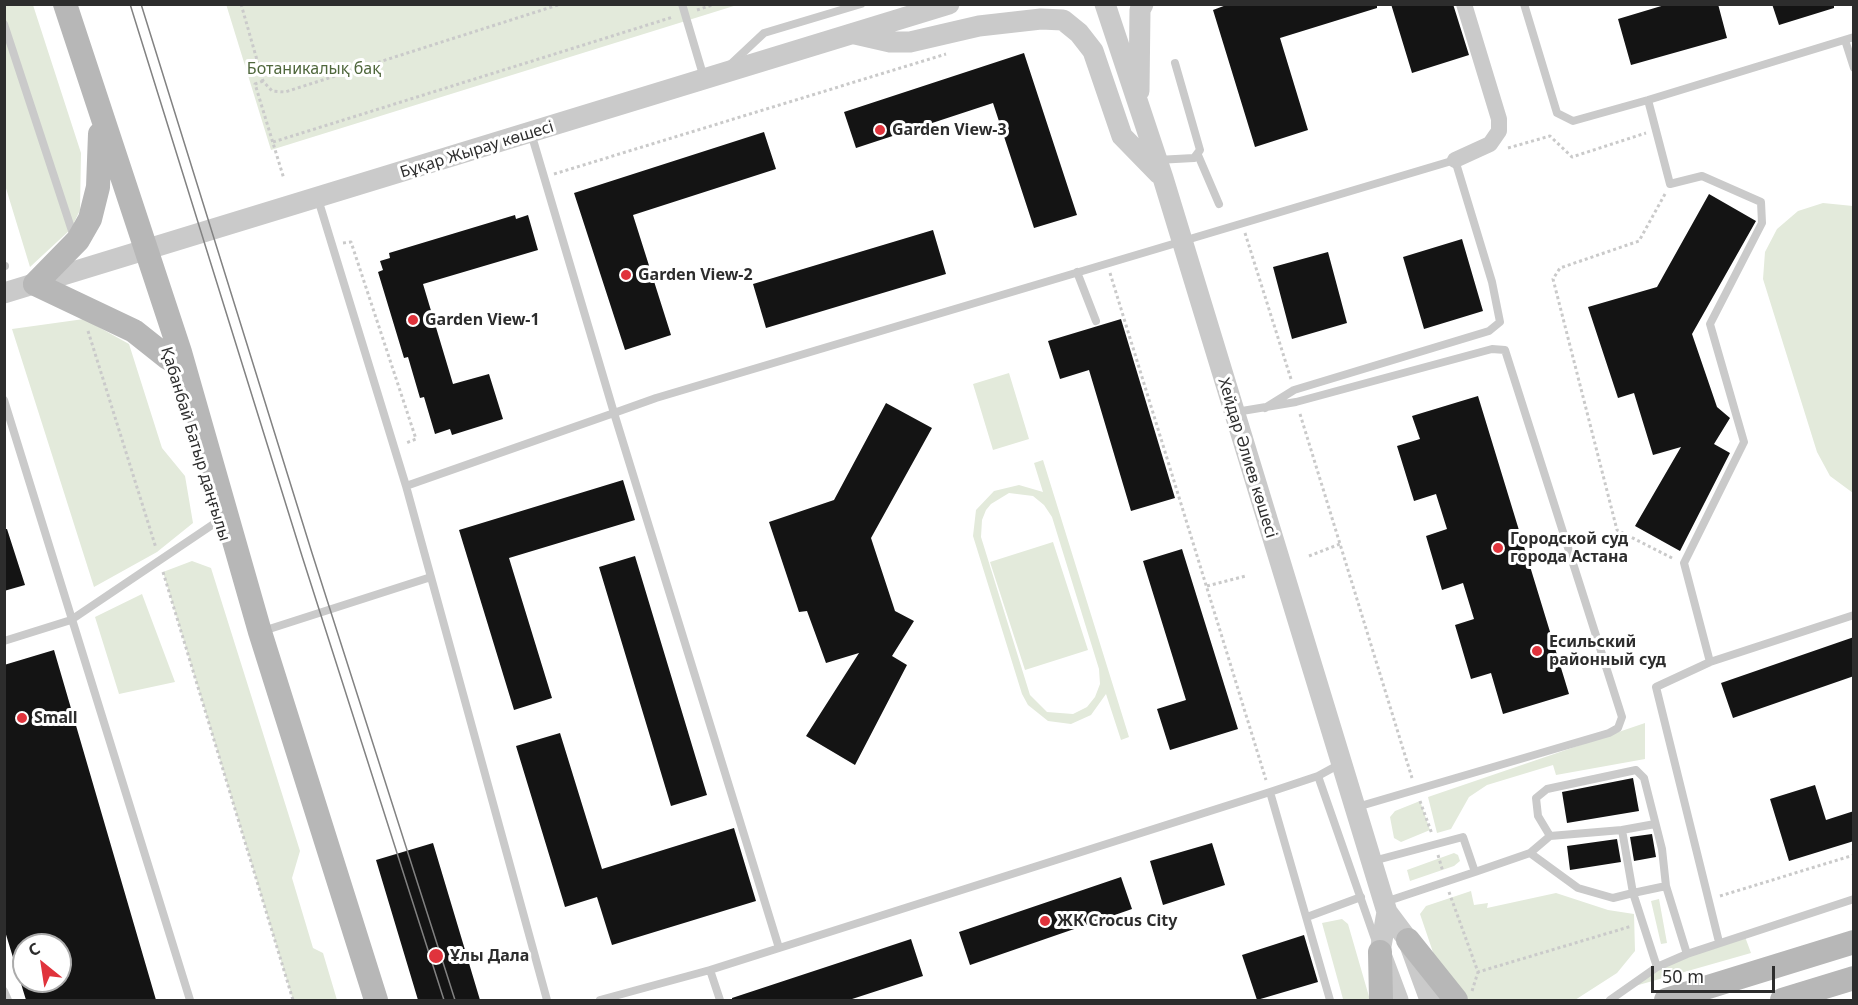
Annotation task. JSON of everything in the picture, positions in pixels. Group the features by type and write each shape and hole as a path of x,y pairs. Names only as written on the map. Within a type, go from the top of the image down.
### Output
{"main road":[{"name":"Қабанбай Батыр даңғылы","path":"65,4 101,120 180,352 260,632 376,1000"},
{"path":"101,120 98,187 90,219 78,240 35,284 134,331 168,358"},
{"name":"Қабанбай Батыр даңғылы","path":"146,251 168,358 234,570 260,632"},
{"path":"1408,940 1456,1000"},
{"path":"1666,1000 1854,942"},
{"path":"1380,952 1381,1000"},
{"path":"1782,1000 1854,978"}],"street":[{"name":"Хейдар Әлиев көшесі","path":"1105,4 1160,169 1340,764 1356,807 1386,907 1408,940 1430,1000"},
{"path":"1138,104 1141,49 1140,10 1143,4"},
{"path":"1455,160 1490,144 1499,131 1499,119 1464,4"},
{"name":"Бұқар Жырау көшесі","path":"4,293 318,199 942,5"},
{"path":"851,33 890,42 910,42 989,25 1041,19 1063,21 1079,33 1093,51 1122,136 1160,169"},
{"name":"Хейдар Әлиев көшесі","path":"1380,952 1386,907"},
{"path":"1380,952 1398,1000"}],"lane":[{"path":"684,9 712,76 764,33 861,4"},
{"path":"1524,4 1557,113 1573,121 1849,38 1854,68"},
{"path":"4,24 74,238"},
{"path":"1160,169 1194,159 1200,150 1175,63"},
{"path":"1648,100 1670,184 1702,176 1761,202 1762,223 1710,324 1744,442 1684,563 1710,662"},
{"path":"531,133 614,413 779,948"},
{"path":"1198,155 1219,204"},
{"path":"406,486 656,398 1455,160 1492,282 1500,322 1489,331 1294,390 1265,408"},
{"path":"318,199 406,486 547,1000"},
{"path":"1077,272 1096,321"},
{"path":"1233,413 1296,402 1492,349 1505,350 1622,717 1618,728 1609,733 1356,807"},
{"path":"4,400 190,1000"},
{"path":"4,641 72,620 218,521"},
{"path":"260,632 431,577"},
{"path":"1719,942 1656,687 1710,662 1854,615"},
{"path":"600,1000 710,970 1270,792 1318,776 1340,764"},
{"path":"1550,836 1538,816 1536,798 1547,789 1636,771 1644,778 1662,849 1666,886 1687,954"},
{"path":"1318,776 1380,952"},
{"path":"1270,792 1329,1000"},
{"path":"1386,907 1445,882 1530,853 1550,836 1622,830 1655,824"},
{"path":"1622,830 1633,893 1657,967"},
{"path":"1372,861 1463,837 1475,872"},
{"path":"1530,853 1578,888 1613,898 1666,886"},
{"path":"1306,917 1361,897"},
{"path":"1610,1000 1657,967 1687,954 1854,899"},
{"path":"710,970 720,1000"},
{"path":"4,991 8,1000"}],"path":[{"path":"241,4 263,81 272,91 285,92 561,4"},
{"path":"243,12 248,4"},
{"path":"273,142 684,9 715,4"},
{"path":"544,177 951,53"},
{"path":"263,81 255,84 284,179"},
{"path":"1490,144 1499,150 1550,136 1572,157 1655,130"},
{"path":"1670,184 1639,241 1560,268 1553,279 1617,530 1684,563"},
{"path":"1241,223 1294,390"},
{"path":"332,245 351,242 416,439 394,448"},
{"path":"1107,263 1270,792"},
{"path":"88,330 293,1000"},
{"path":"1296,402 1445,882 1478,972 1469,1000"},
{"path":"1309,556 1340,544"},
{"path":"1207,586 1246,576"},
{"path":"1708,900 1854,855"},
{"path":"1478,972 1643,923"}],"green space":[{"name":"Ботаникалық бақ","path":"226,4 737,5 271,150"},
{"path":"4,5 33,5 81,153 80,210 71,229 30,267 5,185"},
{"path":"1823,203 1853,206 1853,493 1830,476 1817,452 1763,279 1765,252 1777,229 1798,211"},
{"path":"84,319 129,344 162,448 185,476 193,523 157,552 94,587 12,329"},
{"path":"1009,373 1029,439 993,450 973,384"},
{"path":"1043,460 1129,737 1121,740 1106,694 1091,715 1071,724 1048,721 1028,705 1022,694 973,536 976,510 994,491 1019,485 1043,492 1034,463","holes":["1009,493 1033,496 1044,505 1052,517 1099,669 1100,684 1095,697 1087,707 1073,714 1047,712 1030,695 981,537 982,520 991,504"]},
{"path":"1053,542 1088,650 1025,670 990,562"},
{"path":"192,561 211,568 300,851 292,878 313,948 323,953 337,1000 293,1000 163,572"},
{"path":"142,594 175,682 119,694 95,617"},
{"path":"1645,723 1645,759 1556,775 1553,765 1487,785 1469,797 1451,829 1437,833 1428,797"},
{"path":"1420,801 1430,830 1401,842 1394,838 1390,817 1395,811"},
{"path":"1454,853 1458,855 1460,861 1454,866 1410,881 1407,870"},
{"path":"1471,891 1474,905 1488,903 1487,908 1556,893 1608,910 1634,914 1635,951 1617,973 1575,1000 1466,1000 1438,967 1420,914 1426,906"},
{"path":"1659,899 1667,943 1661,944 1651,901"},
{"path":"1342,919 1348,924 1370,1000 1343,999 1322,923"},
{"path":"1744,934 1751,953 1628,988 1657,967"}],"building":[{"path":"1229,4 1377,4 1377,8 1280,38 1308,130 1255,147 1213,10"},
{"path":"1391,4 1453,4 1469,55 1412,73"},
{"path":"1668,4 1718,4 1727,38 1631,65 1618,19"},
{"path":"1772,4 1834,4 1834,8 1779,25"},
{"name":"Garden View-3","path":"1024,53 1077,215 1034,228 993,103 856,148 844,112"},
{"name":"Garden View-2","path":"764,132 776,169 633,215 671,335 625,350 574,193"},
{"path":"1709,194 1756,221 1692,334 1717,407 1730,418 1714,444 1730,453 1680,551 1635,526 1681,447 1653,455 1634,393 1618,398 1588,307 1657,287"},
{"name":"Garden View-1","path":"515,215 516,219 528,215 538,250 423,284 453,384 489,374 503,419 452,435 450,429 435,434 424,397 420,398 408,357 404,358 378,272 383,270 380,261 390,258 389,253"},
{"path":"933,230 946,274 766,328 753,284"},
{"path":"1462,239 1483,311 1424,329 1403,257"},
{"path":"1328,252 1347,323 1292,339 1273,267"},
{"path":"1121,319 1175,498 1131,511 1089,370 1060,379 1048,341"},
{"path":"1478,396 1569,694 1503,714 1491,673 1471,679 1455,625 1474,619 1463,583 1442,590 1426,536 1447,529 1436,494 1414,501 1397,446 1420,439 1412,416"},
{"path":"886,403 932,428 871,538 895,611 914,621 892,656 907,665 855,765 806,736 859,653 826,663 807,611 799,612 769,522 834,500"},
{"path":"623,480 635,520 509,558 552,698 514,710 459,530"},
{"path":"4,529 7,529 25,585 4,591"},
{"path":"1182,549 1238,729 1170,750 1157,709 1186,700 1143,561"},
{"path":"635,556 707,795 671,806 599,567"},
{"path":"1854,637 1854,676 1733,718 1721,683"},
{"path":"54,650 156,1000 26,1000 24,993 72,993 72,933 12,933 12,954 4,928 4,665"},
{"path":"560,733 602,869 734,828 756,901 612,945 597,897 565,907 516,746"},
{"path":"1633,778 1639,811 1567,823 1562,792"},
{"path":"1815,785 1826,820 1854,811 1854,841 1789,861 1770,799"},
{"path":"1652,834 1656,857 1634,861 1630,837"},
{"path":"1617,839 1621,862 1570,870 1567,846"},
{"path":"433,843 480,1000 418,1000 376,860"},
{"name":"ЖК Crocus City","path":"1212,843 1225,885 1163,905 1150,861"},
{"name":"ЖК Crocus City","path":"1121,877 1132,909 970,965 959,932"},
{"path":"1304,935 1318,982 1257,1000 1242,955"},
{"path":"911,939 923,976 849,1000 732,1000 732,998"}],"tram line":[{"path":"130,4 302,556 444,1000"},
{"path":"141,4 312,553 455,1000"}],"place":[{"name":"Garden View-3","path":"880,130"},
{"name":"Garden View-2","path":"626,275"},
{"name":"Garden View-1","path":"413,320"},
{"name":"Городской суд города Астана","path":"1498,548"},
{"name":"Есильский районный суд","path":"1537,651"},
{"name":"Small","path":"22,718"},
{"name":"ЖК Crocus City","path":"1045,921"},
{"name":"Ұлы Дала","path":"436,956"}]}
